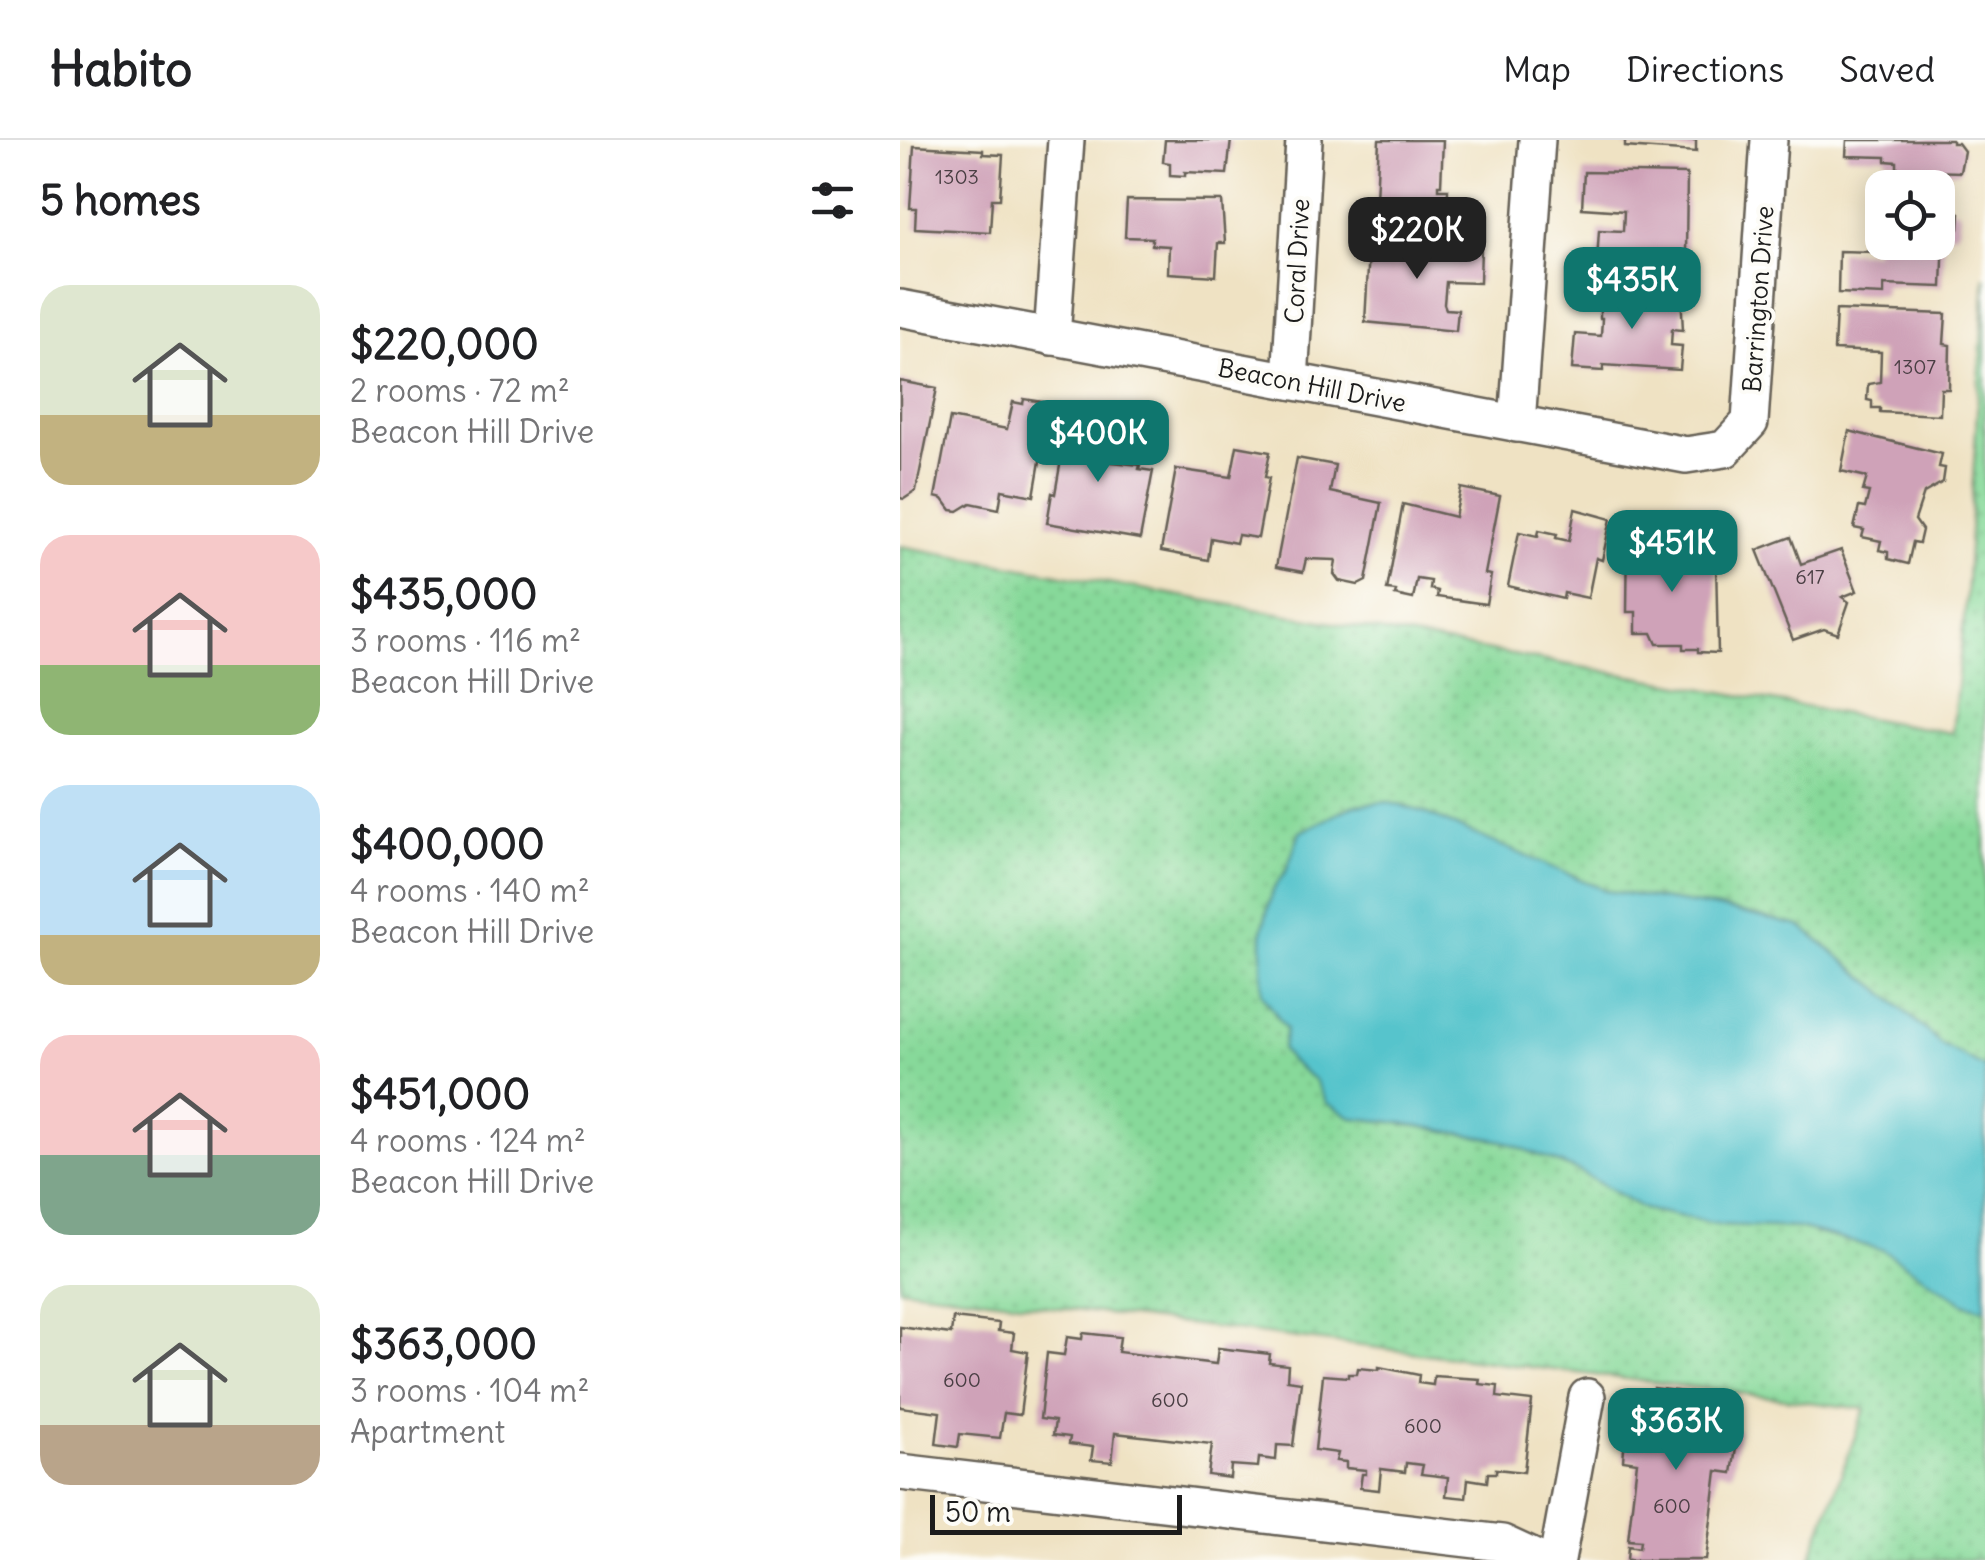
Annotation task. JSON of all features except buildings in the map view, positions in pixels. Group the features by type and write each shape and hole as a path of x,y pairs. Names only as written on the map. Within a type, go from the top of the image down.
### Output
{"street":[{"path":"1052,336 1066,140"},
{"name":"Coral Drive","path":"1290,381 1304,140"},
{"path":"1518,424 1536,140"},
{"name":"Barrington Drive","path":"1725,448 1750,422 1770,140"},
{"name":"Beacon Hill Drive","path":"900,308 1686,455 1725,448"},
{"path":"1557,1560 1587,1397"},
{"path":"900,1472 1502,1543 1540,1560"}],"green space":[{"path":"1985,276 1985,1560 1810,1560 1865,1409 900,1288 900,546 1952,733 1966,600"}],"water":[{"path":"1387,802 1423,812 1608,891 1725,909 1800,926 1880,989 1941,1044 1985,1068 1985,1309 1964,1303 1883,1250 1798,1228 1721,1225 1644,1209 1576,1170 1503,1141 1353,1118 1327,1103 1315,1080 1290,1061 1282,1049 1286,1029 1262,994 1262,931 1273,890 1287,869 1300,832 1355,805"}]}
